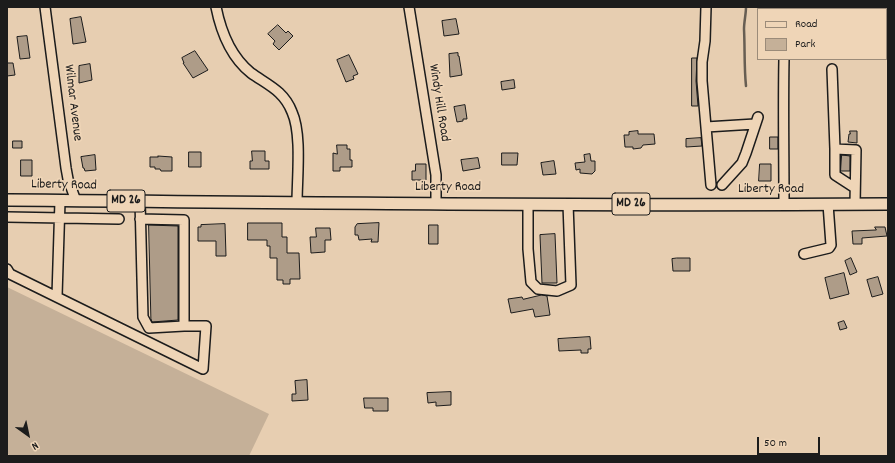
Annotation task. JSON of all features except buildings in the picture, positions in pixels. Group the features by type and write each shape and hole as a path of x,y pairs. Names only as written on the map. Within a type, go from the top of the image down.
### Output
{"main road":[{"name":"Liberty Road","path":"7,200 297,203 888,204"}],"street":[{"name":"Wilmar Avenue","path":"45,7 66,168 76,201"},
{"path":"216,7 220,26 235,56 242,65 252,73 275,88 289,104 293,113 298,136 297,203"},
{"name":"Windy Hill Road","path":"409,7 436,175 436,203"},
{"path":"706,7 706,42 702,62 711,185"},
{"path":"784,60 784,205"},
{"path":"832,69 835,175 856,188"},
{"path":"706,127 756,120 742,163 722,185"},
{"path":"835,149 856,150 855,204"},
{"path":"57,296 60,201"},
{"path":"140,201 143,317 149,328"},
{"path":"528,204 528,249 532,282 538,289 558,291 571,285 568,204"},
{"path":"804,254 829,248 831,245 828,204"},
{"path":"7,217 119,219"},
{"path":"140,219 184,220 184,326"},
{"path":"7,269 10,274 203,369 206,326 149,328"},
{"path":"144,339 149,328"}],"green space":[{"path":"7,287 269,414 249,456 10,456 7,453"}],"waterway":[{"path":"746,7 744,29 746,86"}]}
